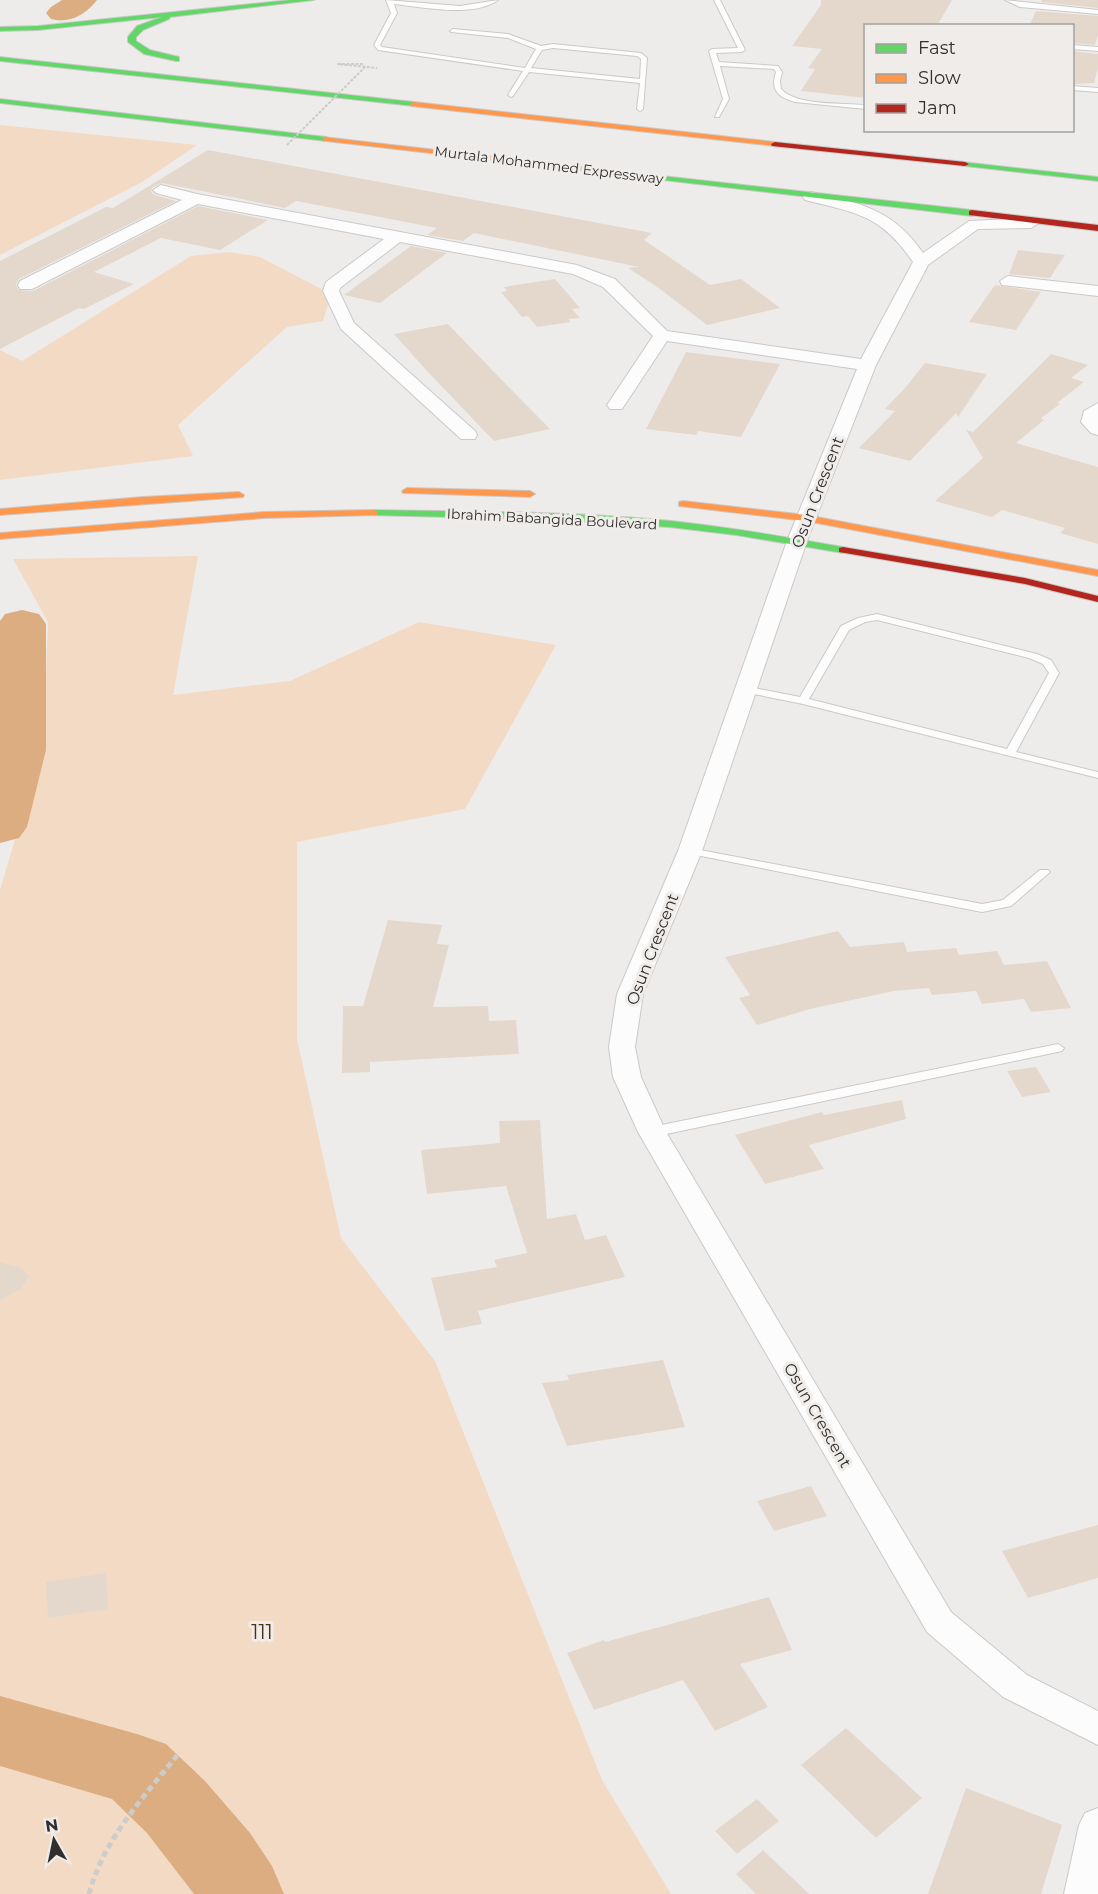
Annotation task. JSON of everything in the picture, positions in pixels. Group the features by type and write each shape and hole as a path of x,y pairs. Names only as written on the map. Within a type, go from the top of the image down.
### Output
{"main road":[{"path":"0,29 311,0"},
{"path":"129,54 181,60 146,52 135,46 132,40 133,35 145,24 192,12"},
{"path":"0,39 23,42"},
{"path":"0,59 1098,179"},
{"name":"Murtala Mohammed Expressway","path":"0,101 1098,228"},
{"name":"Ibrahim Babangida Boulevard","path":"391,492 468,491 546,495"},
{"path":"0,512 143,500 248,495"},
{"name":"Ibrahim Babangida Boulevard","path":"670,503 735,508 801,530 1098,599"},
{"name":"Ibrahim Babangida Boulevard","path":"0,536 264,516 394,513 525,516 801,530 1098,573"}],"street":[{"path":"161,190 196,199 577,270 609,283 662,335 867,365"},
{"path":"797,194 864,209 889,222 907,239 921,262 975,224 1013,222 1058,224"},
{"path":"26,285 196,199"},
{"path":"398,236 332,286 331,291 346,325 468,435"},
{"name":"Osun Crescent","path":"921,262 867,365 801,530 744,689 690,851 630,994 622,1047 627,1077 652,1132 939,1622 1015,1686 1098,1729"},
{"path":"1008,281 1098,291"},
{"path":"616,405 662,335"},
{"path":"1098,409 1091,415 1090,422 1098,429"},
{"path":"1083,1894 1098,1825"}],"lane":[{"path":"495,0 480,6 462,7 390,1 393,13 377,45 380,49 527,70 643,81"},
{"path":"717,0 742,50 712,51 726,99 718,116"},
{"path":"1008,0 1020,5 1098,12"},
{"path":"453,31 495,33 521,38 540,48 554,46 639,54 644,58 640,109"},
{"path":"1074,47 1098,49"},
{"path":"511,95 540,48"},
{"path":"716,64 776,68 777,88 781,94 795,101 864,107"},
{"path":"1074,88 1098,90"},
{"path":"803,701 845,628 862,620 877,617 1047,662 1054,673 1010,753"},
{"path":"744,689 803,701 1096,775"},
{"path":"690,851 982,908 1006,903 1044,872"},
{"path":"652,1132 1059,1048"}],"path":[{"path":"364,65 338,64 364,65 386,70"},
{"path":"287,146 364,65"},
{"path":"371,65 379,66"},
{"path":"89,1894 96,1868 122,1824 179,1753"}],"green space":[{"path":"0,125 197,145 142,182 0,255"},
{"path":"230,252 260,257 331,294 323,321 287,327 178,425 193,456 0,480 0,350 22,361 191,256"},
{"name":"111","path":"198,556 173,695 290,681 419,622 556,645 465,809 297,842 297,1039 341,1238 435,1361 602,1780 671,1894 0,1894 0,890 43,745 48,622 13,559"}],"building":[{"path":"821,0 952,0 938,24 864,24 864,98 801,91 815,69 808,68 822,49 792,46 821,5"},
{"path":"1042,0 1098,0 1098,8 1041,2"},
{"path":"1036,11 1098,16 1098,34 1095,45 1074,43 1074,24 1030,24"},
{"path":"1074,51 1098,54 1098,68 1094,83 1074,84"},
{"path":"208,150 652,233 644,240 710,285 741,279 780,308 707,325 628,268 639,267 474,233 463,241 427,235 437,228 296,201 285,208 162,183 152,188 151,192 176,201 19,279 16,284 18,290 33,291 198,206 268,220 220,250 161,238 94,272 134,284 84,309 79,308 0,349 0,261 106,207 113,208"},
{"path":"411,246 447,253 380,303 344,295"},
{"path":"1018,250 1065,255 1050,278 1009,274"},
{"path":"555,279 580,308 572,309 580,318 568,319 571,322 537,327 528,316 522,317 501,292 507,291 504,287"},
{"path":"995,285 1041,292 1016,330 969,322"},
{"path":"448,324 550,429 494,441 394,334"},
{"path":"686,352 780,364 741,437 698,431 696,435 646,429"},
{"path":"1051,354 1088,365 1071,378 1084,382 1057,403 1060,404 1041,418 1044,420 1016,443 1098,467 1098,544 1060,533 1065,528 1002,510 992,517 935,501 983,458 966,430 973,432"},
{"path":"925,363 987,374 958,417 956,413 910,461 859,448 895,411 885,409"},
{"path":"388,920 442,925 437,944 449,945 433,1007 488,1006 489,1021 516,1020 519,1054 370,1062 370,1072 342,1073 343,1006 363,1006"},
{"path":"838,931 850,947 904,942 907,952 956,948 959,955 997,951 1004,965 1047,961 1071,1008 1031,1012 1024,999 982,1004 976,991 932,995 929,988 894,991 810,1009 757,1025 739,998 750,995 725,957"},
{"path":"1036,1067 1051,1092 1022,1097 1007,1071"},
{"path":"902,1100 906,1119 809,1145 824,1169 765,1184 735,1135 822,1112 824,1115"},
{"path":"540,1120 547,1219 576,1214 585,1240 606,1235 625,1277 478,1311 482,1324 445,1331 431,1278 497,1267 494,1260 527,1253 506,1186 427,1194 421,1150 500,1143 499,1121"},
{"path":"0,1262 19,1267 29,1276 21,1289 0,1300"},
{"path":"663,1360 685,1427 567,1446 542,1383 569,1380 567,1375"},
{"path":"811,1486 827,1516 774,1531 757,1501"},
{"path":"1098,1525 1098,1578 1028,1598 1002,1551"},
{"path":"106,1573 108,1609 48,1618 46,1582"},
{"path":"769,1597 792,1650 740,1664 768,1707 715,1731 683,1680 594,1710 567,1653 604,1640 605,1642"},
{"path":"846,1728 922,1798 876,1838 801,1765"},
{"path":"966,1788 1062,1825 1041,1894 928,1894"},
{"path":"757,1799 779,1821 737,1854 715,1831"},
{"path":"763,1850 809,1894 756,1894 736,1874"}],"waterway":[{"path":"61,13 82,0"},
{"path":"0,827 20,750 22,624"},
{"path":"0,1731 137,1770 176,1807 220,1861 242,1894"}],"traffic: fast":[{"path":"0,29 38,28 311,0"},
{"path":"167,18 140,28 132,37 132,42 147,52 176,59"},
{"path":"0,59 414,104"},
{"path":"0,101 326,139"},
{"path":"965,164 1098,179"},
{"path":"629,174 972,213"},
{"path":"373,513 525,516 669,524 736,532 843,550"}],"traffic: slow":[{"path":"414,104 775,144"},
{"path":"326,139 629,174"},
{"path":"407,491 530,494"},
{"path":"0,512 143,500 239,495"},
{"path":"683,504 806,518 1098,573"},
{"path":"0,536 264,515 373,513"}],"traffic: jam":[{"path":"775,144 965,164"},
{"path":"972,213 1098,228"},
{"path":"843,550 1025,581 1098,599"}]}
